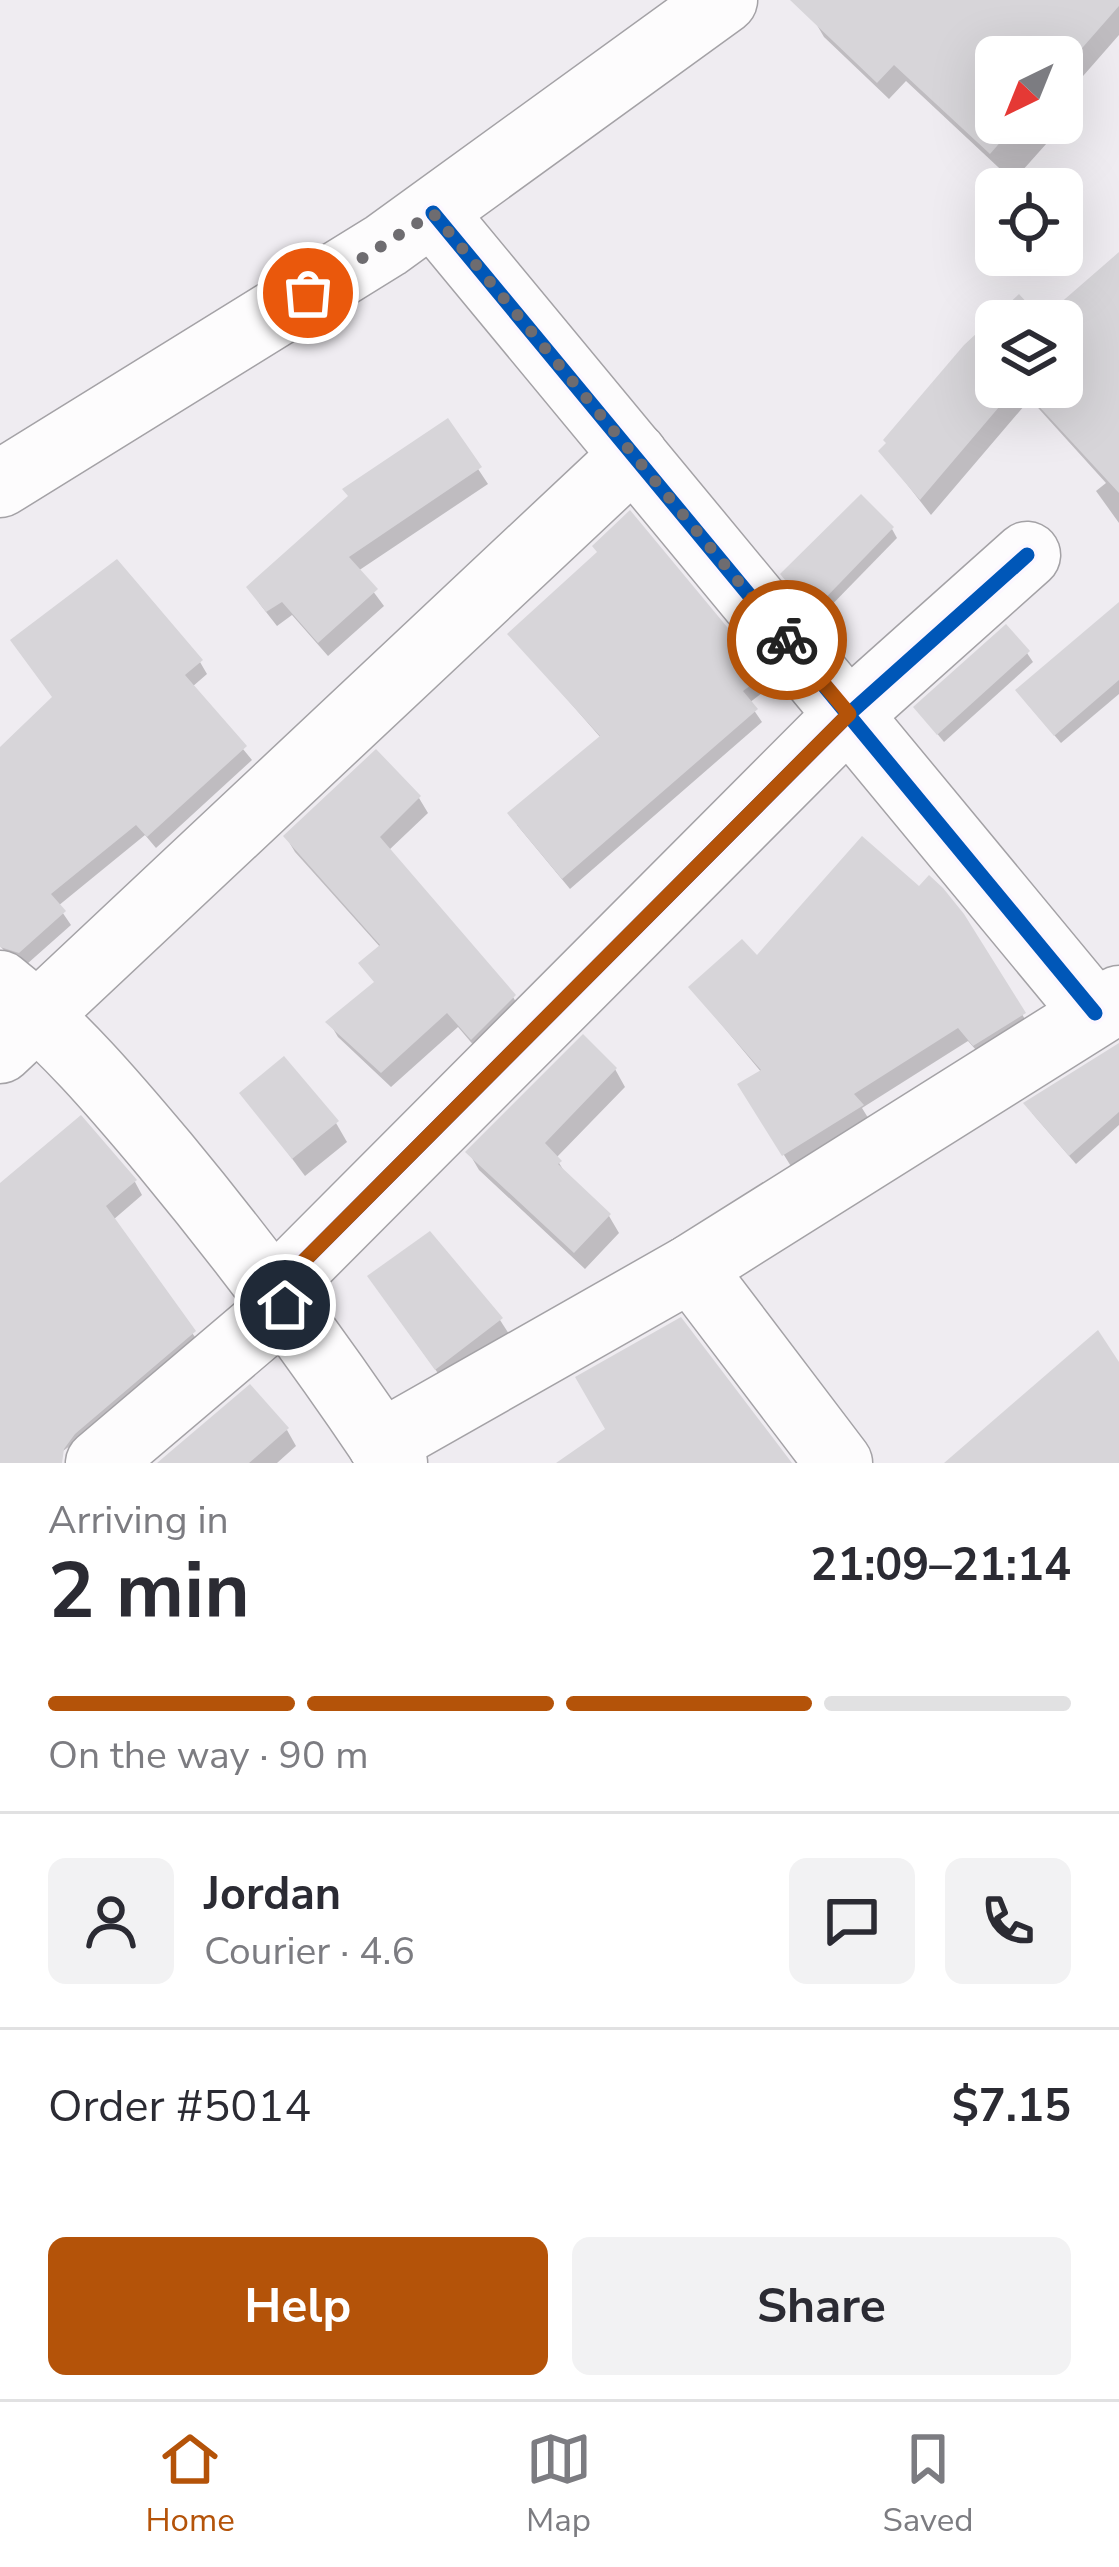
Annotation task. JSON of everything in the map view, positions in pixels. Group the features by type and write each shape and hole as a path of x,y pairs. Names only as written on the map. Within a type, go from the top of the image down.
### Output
{"street":[{"path":"0,484 433,213 724,0"},
{"path":"433,213 634,455 849,714 1107,1006 388,1454 280,1298 101,1078 13,1016 634,455"},
{"path":"99,1463 280,1298 849,714 1028,555"},
{"path":"691,1268 839,1463"}],"building":[{"path":"790,0 1119,0 1119,6 1083,47 1083,36 975,36 975,140 894,65 877,83"},
{"path":"979,144 999,144 990,154"},
{"path":"1119,252 1119,493 1040,408 1083,408 1083,300 1064,300"},
{"path":"975,335 975,408 998,408 920,500 878,451"},
{"path":"448,418 482,467 349,557 378,589 318,643 282,602 266,612 246,587 348,496 342,489"},
{"path":"861,494 894,527 812,612 780,574"},
{"path":"630,510 766,674 743,691 758,709 562,879 507,813 600,736 507,634 597,552 592,546"},
{"path":"117,559 203,660 185,675 247,746 147,837 136,825 51,894 66,911 19,953 0,947 0,747 52,697 10,640"},
{"path":"1119,602 1119,680 1054,736 1015,690"},
{"path":"1006,624 1030,651 937,735 913,707"},
{"path":"376,749 421,796 380,837 516,995 471,1040 447,1013 381,1073 325,1022 374,982 358,963 380,945 283,836"},
{"path":"862,836 919,886 929,875 943,888 1026,1013 973,1046 958,1028 854,1094 864,1105 782,1156 737,1084 761,1070 688,987 742,939 757,955"},
{"path":"583,1034 617,1068 545,1143 562,1161 558,1164 611,1214 574,1253 465,1152"},
{"path":"1119,1043 1119,1112 1069,1156 1023,1103"},
{"path":"284,1056 339,1121 292,1159 239,1093"},
{"path":"81,1115 137,1180 106,1206 196,1331 75,1434 64,1449 62,1463 0,1463 0,1183"},
{"path":"430,1231 503,1318 435,1370 367,1276"},
{"path":"681,1317 792,1463 556,1463 605,1429 575,1377"},
{"path":"1098,1330 1119,1362 1119,1463 944,1463"},
{"path":"250,1384 289,1428 249,1463 157,1463"}],"cycle path":[{"path":"433,213 1095,1013"},
{"path":"274,1291 849,714 1027,555"}],"way so far":[{"path":"308,293 433,213 787,640"}],"route":[{"path":"285,1305 274,1291 849,714 787,640"}]}
